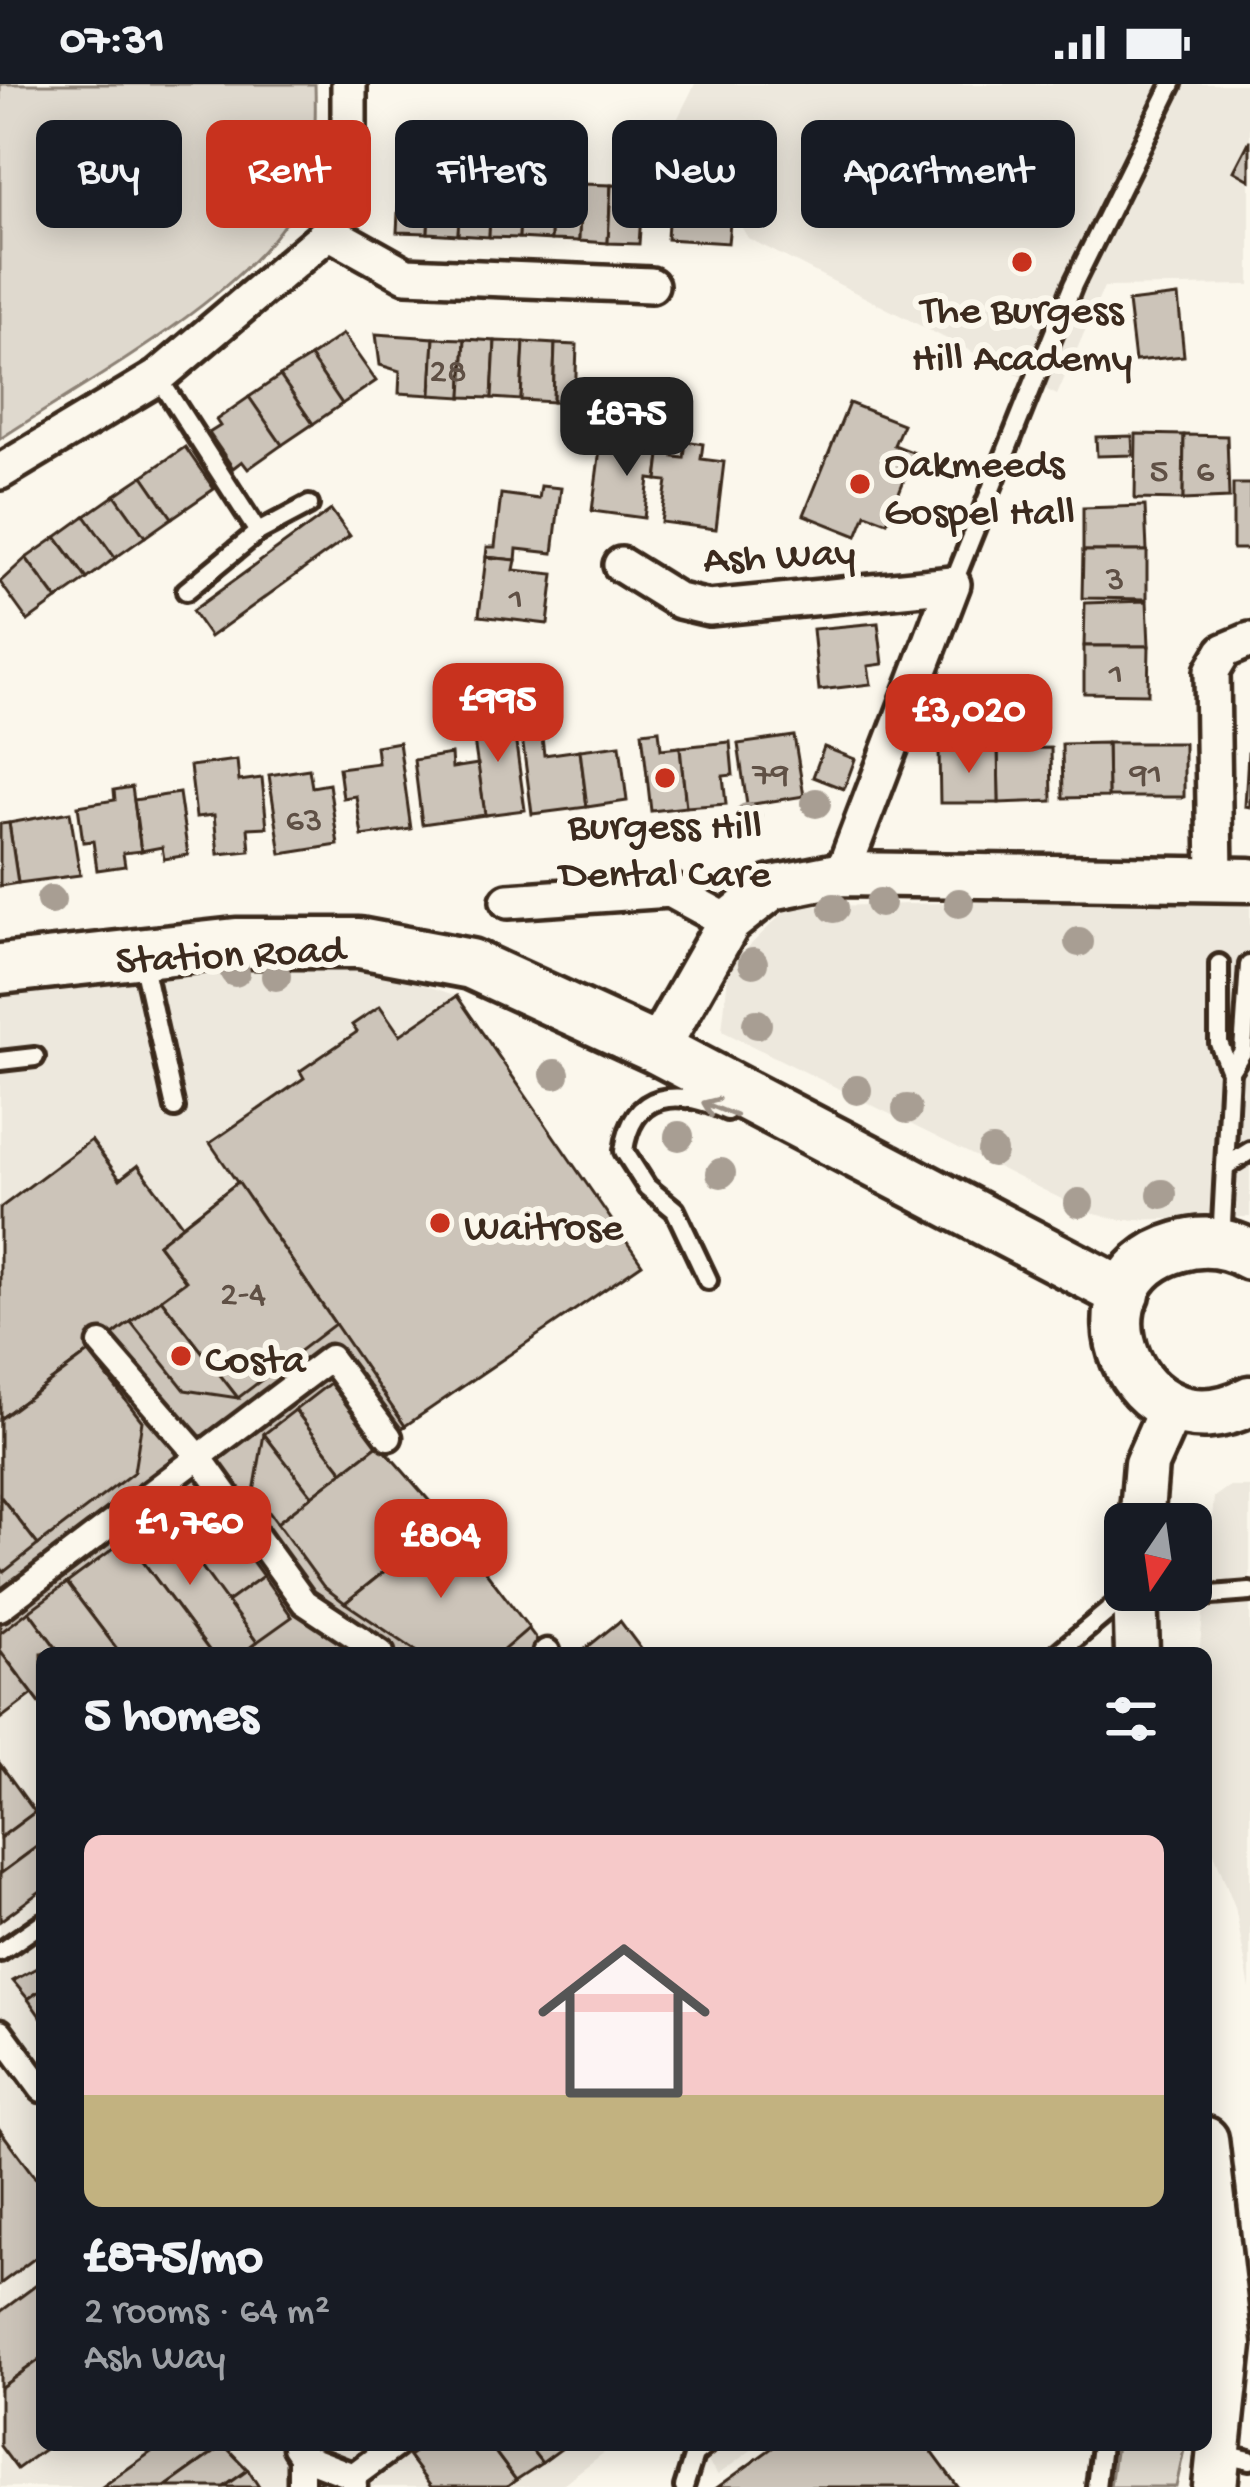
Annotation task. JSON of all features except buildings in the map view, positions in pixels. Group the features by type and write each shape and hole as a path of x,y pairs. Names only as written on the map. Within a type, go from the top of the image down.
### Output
{"main road":[{"name":"Station Road","path":"0,969 236,943 359,943 471,964 657,1049 1125,1294"},
{"path":"1236,1250 1172,1248 1146,1264 1125,1294 1118,1315 1123,1357 1150,1396 1171,1408 1222,1413 1250,1401"}],"street":[{"path":"0,472 158,377 329,232 349,132 349,84"},
{"path":"329,232 406,275 651,285"},
{"name":"Ash Way","path":"621,565 679,602 709,608 953,584"},
{"path":"842,874 953,584"},
{"path":"657,1049 729,922 772,888 842,874 1232,878 1212,670 1224,651 1250,640"},
{"path":"508,901 670,890 729,922"},
{"path":"101,1344 199,1457 304,1602 372,1647"},
{"path":"0,1608 330,1358 388,1437"},
{"path":"1143,1503 1146,1464 1171,1408"},
{"path":"1135,1611 1137,1647"},
{"path":"0,2032 36,2081"},
{"path":"1212,2229 1231,2345 1229,2467"},
{"path":"297,2451 354,2482 388,2451"},
{"path":"297,2451 301,2487"}],"lane":[{"path":"953,584 1073,285 1172,84"},
{"path":"158,377 258,532"},
{"path":"186,591 258,532 309,505"},
{"path":"141,953 175,1108"},
{"path":"1219,964 1219,1043 1230,1071 1226,1166 1236,1250"},
{"path":"1230,1071 1243,1051 1249,965"},
{"path":"0,1061 35,1057"},
{"path":"708,1280 675,1210 633,1170 624,1151 627,1126 643,1104 666,1098 708,1102 749,1122"},
{"path":"791,1142 832,1162 866,1160"},
{"path":"1226,1166 1250,1151"},
{"path":"1226,1166 1250,1166"},
{"path":"1212,1593 1250,1592"},
{"path":"1069,1647 1113,1611"},
{"path":"0,1952 36,1927"},
{"path":"684,2487 699,2451"},
{"path":"1096,2487 1100,2451"}],"shaded area":[{"path":"0,84 315,84 315,120 206,120 206,228 282,228 251,263 169,330 0,439"},
{"name":"The Burgess Hill Academy","path":"695,84 1250,84 1250,285 1104,287 1057,395 748,238 742,228 777,228 777,120 677,120"},
{"path":"1152,898 1250,907 1250,1217 1122,1220 1090,1213 722,1031 729,966 789,907"},
{"path":"287,965 387,972 457,996 642,1264 379,1444 542,1647 36,1647 36,2451 606,2451 559,2487 0,2487 0,996"},
{"path":"1228,1487 1250,1487 1250,1989 1235,1907 1212,1848 1212,1647 1200,1646 1203,1611 1212,1611 1214,1497"},
{"path":"700,2451 750,2451 718,2475"},
{"path":"1115,2451 1184,2451 1176,2487 1110,2487"}],"place":[{"name":"The Burgess Hill Academy","path":"1022,262"},
{"name":"Oakmeeds Gospel Hall","path":"860,484"},
{"name":"Burgess Hill Dental Care","path":"665,778"},
{"name":"Waitrose","path":"440,1223"},
{"name":"Costa","path":"181,1356"}]}
